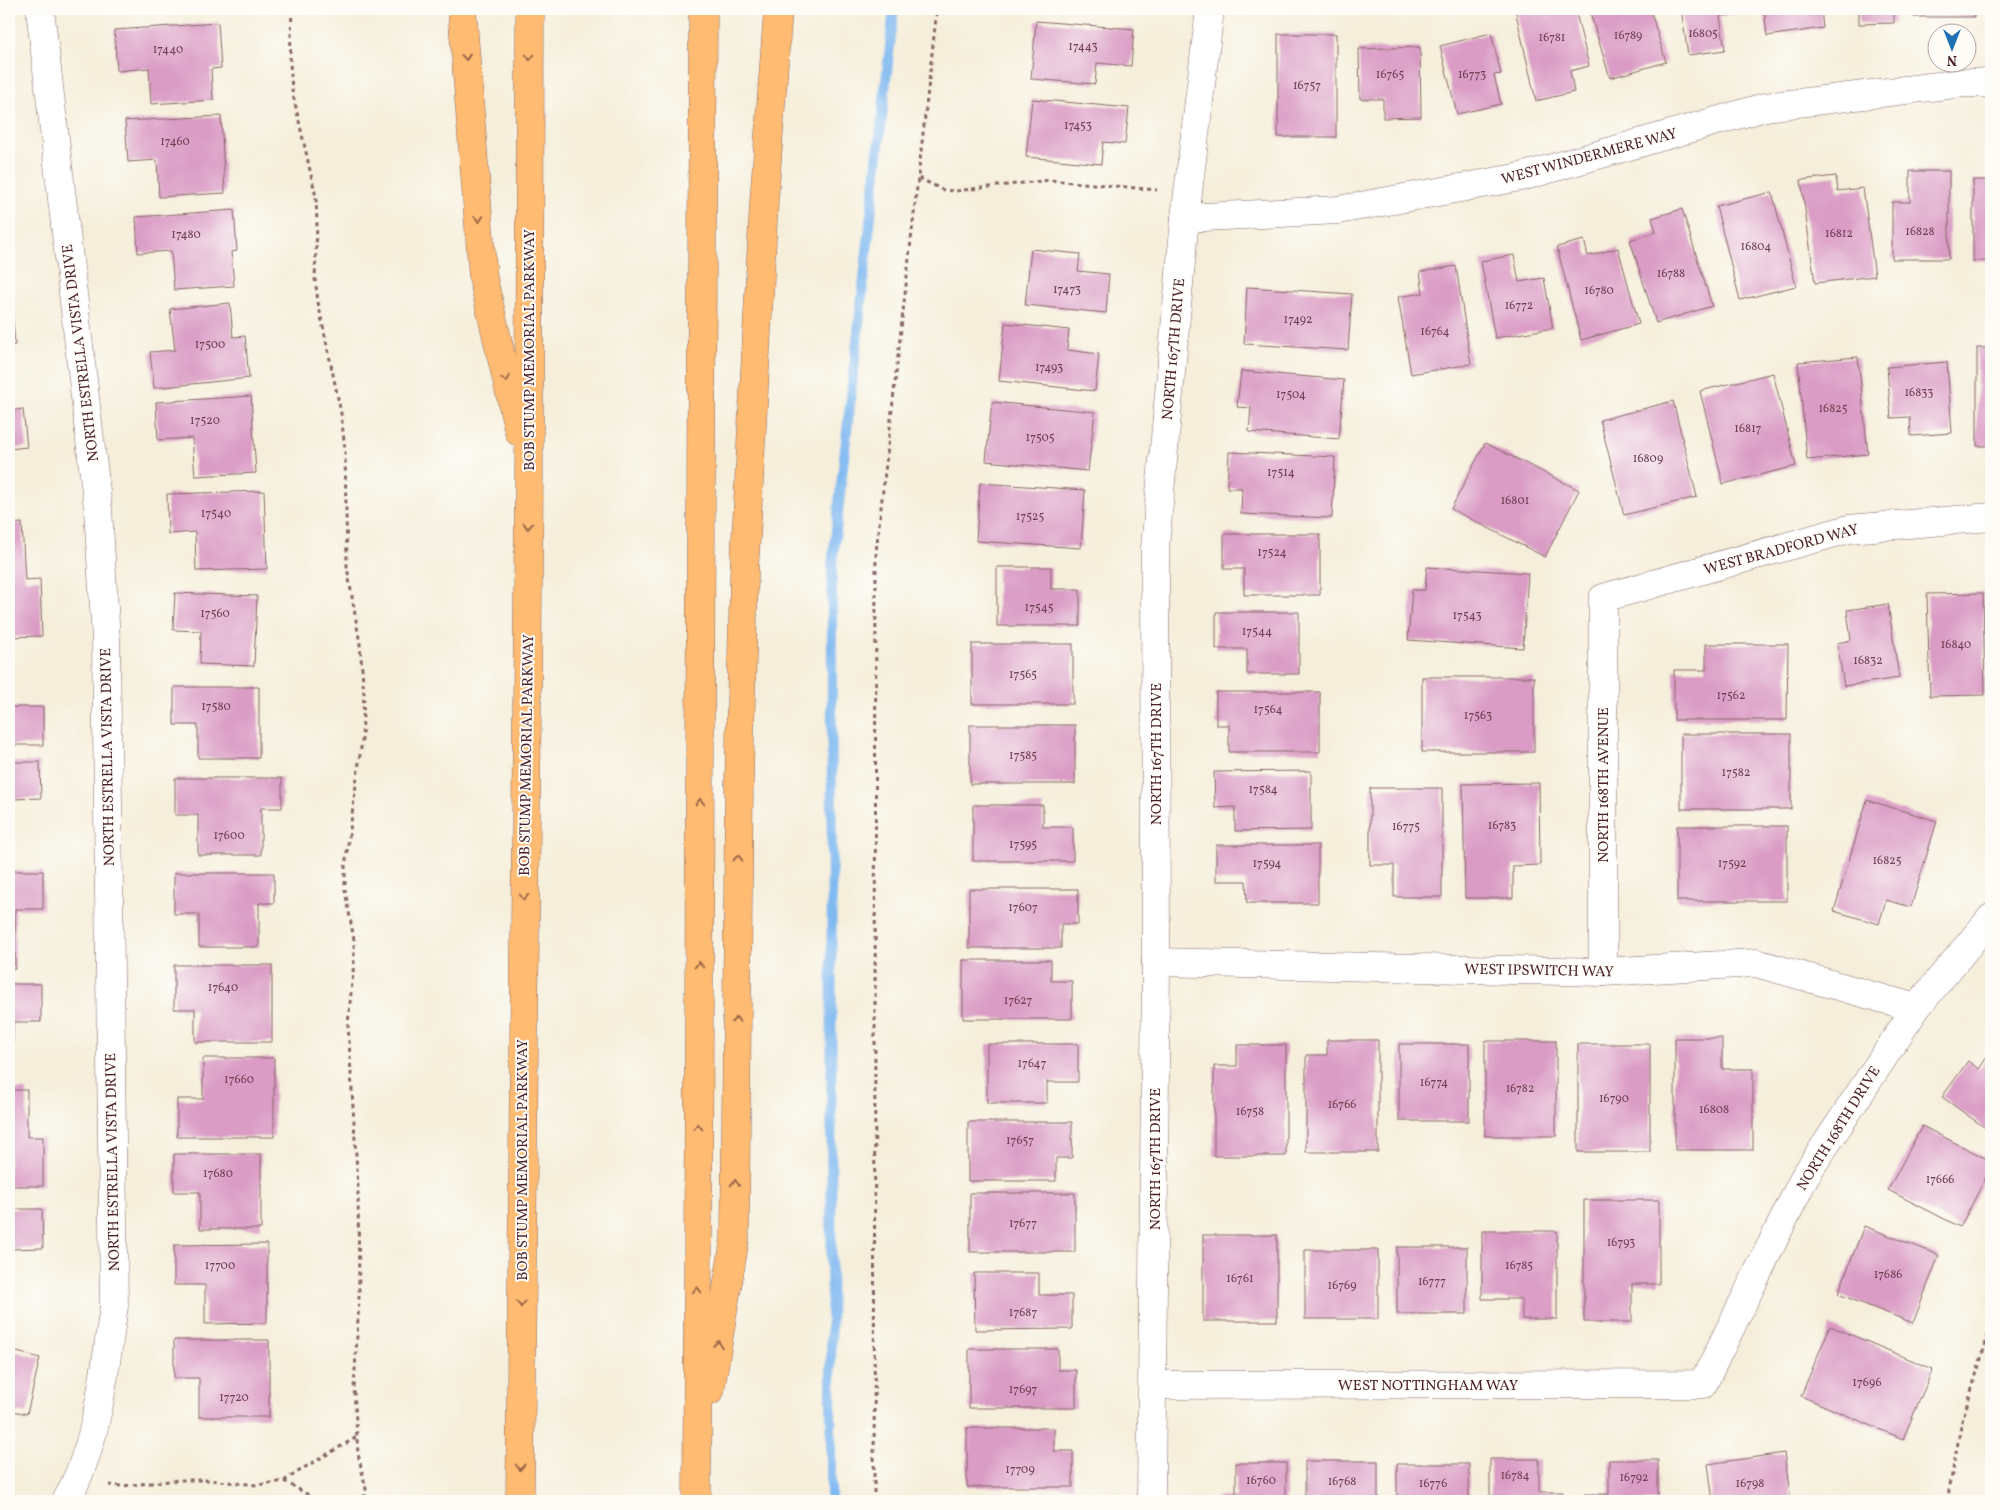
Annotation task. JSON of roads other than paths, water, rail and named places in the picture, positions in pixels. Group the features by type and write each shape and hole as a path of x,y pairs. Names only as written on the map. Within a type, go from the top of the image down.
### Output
{"highway":[{"path":"462,9 483,278 529,478"},
{"name":"BOB STUMP MEMORIAL PARKWAY","path":"520,1501 529,478 530,9"},
{"path":"697,1490 703,9"},
{"path":"697,1490 734,1239 739,783 744,575 764,202 778,9"}],"street":[{"name":"NORTH ESTRELLA VISTA DRIVE","path":"40,9 98,509 106,640 114,1306 98,1414 72,1491"},
{"name":"NORTH 167TH DRIVE","path":"1151,1501 1154,1385 1156,962 1155,548 1186,206 1210,9"},
{"name":"WEST WINDERMERE WAY","path":"1186,206 1338,210 1521,177 1765,107 1963,83 1991,83"},
{"name":"WEST BRADFORD WAY","path":"1603,598 1849,528 1991,517"},
{"name":"NORTH 168TH AVENUE","path":"1603,598 1603,972"},
{"name":"NORTH 168TH DRIVE","path":"1703,1384 1805,1176 1916,1008 1991,918"},
{"name":"WEST IPSWITCH WAY","path":"1156,962 1603,972 1756,963 1916,1008"},
{"name":"WEST NOTTINGHAM WAY","path":"1154,1385 1703,1384"}],"waterway":[{"path":"831,1501 832,566 894,9"}]}
